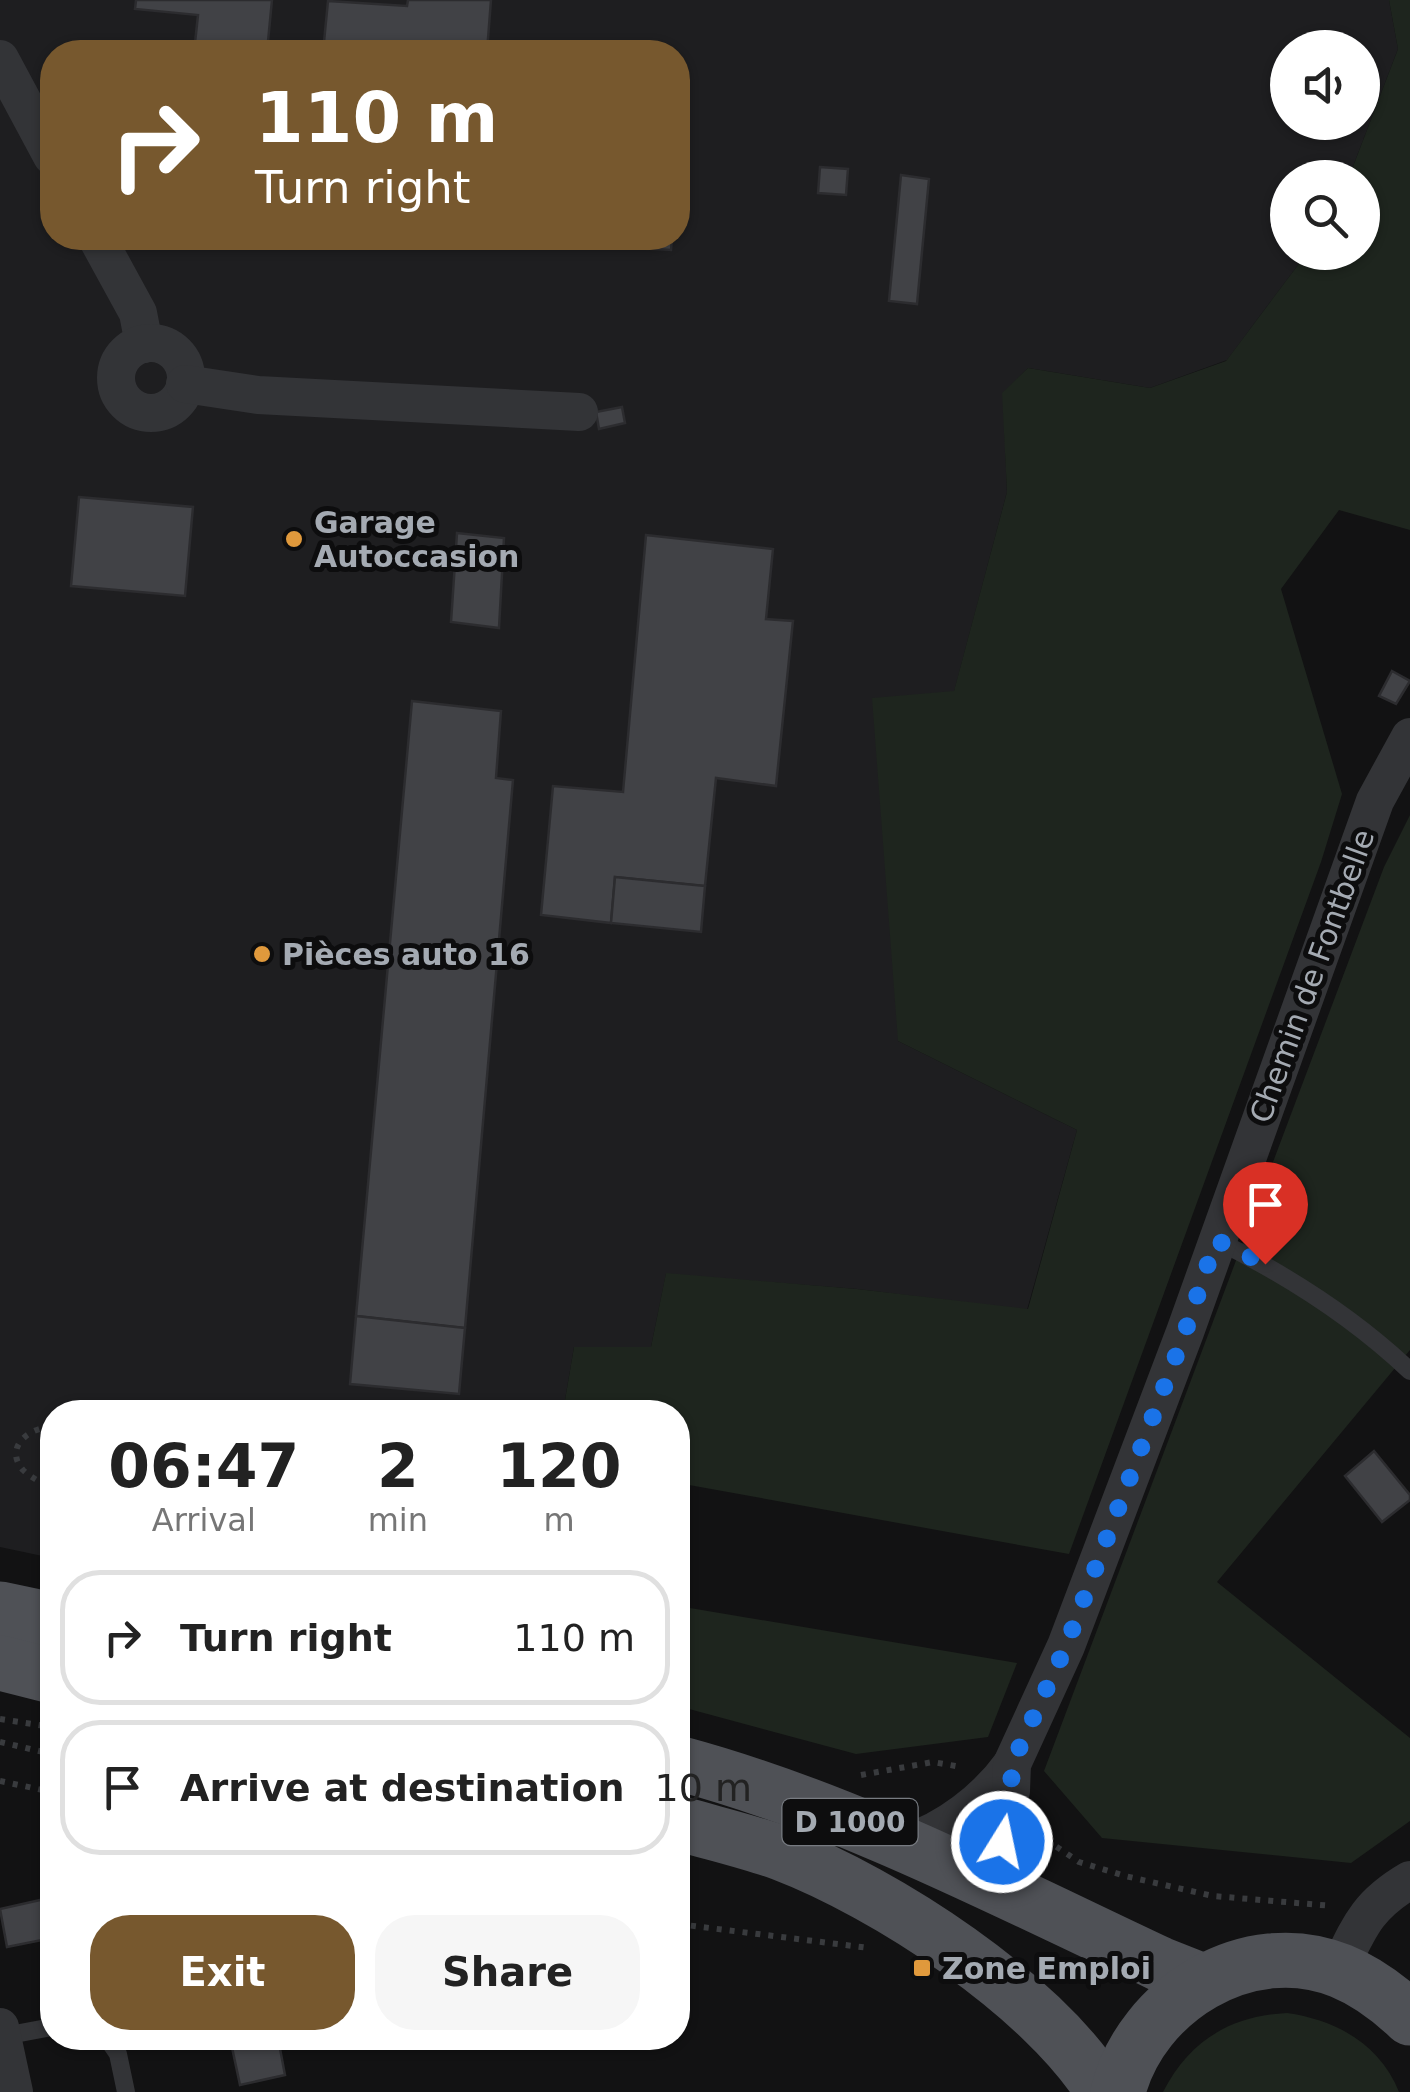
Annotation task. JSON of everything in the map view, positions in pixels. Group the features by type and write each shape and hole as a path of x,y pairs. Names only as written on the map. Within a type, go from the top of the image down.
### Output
{"main road":[{"path":"0,1609 40,1617"},
{"path":"0,1664 40,1673"},
{"name":"D 1000","path":"690,1766 904,1844 1203,1981"},
{"name":"D 1000","path":"690,1827 781,1853 874,1898 933,1934 1049,2027 1076,2053 1102,2092"},
{"path":"1118,2092 1143,2035 1170,2004 1203,1981 1247,1965 1293,1961 1349,1946 1385,1994 1410,2018"}],"street":[{"path":"0,59 40,134"},
{"path":"104,250 138,312 144,344"},
{"path":"144,344 165,346 181,360 185,384 180,397 161,411 148,412 127,404 118,391 118,366 125,354 144,344"},
{"path":"185,384 258,395 579,412"},
{"name":"Chemin de Fontbelle","path":"1017,1896 1002,1842 1007,1779 1066,1646 1185,1332 1376,801 1410,736"},
{"path":"904,1844 934,1834 1007,1779"},
{"path":"1349,1946 1390,1892 1410,1880"},
{"path":"2,2032 14,2092"}],"lane":[{"path":"1216,1240 1265,1264 1382,1345 1410,1371"},
{"path":"2,2032 40,2027"},
{"path":"115,2050 126,2092"}],"path":[{"path":"40,1429 30,1431 17,1448 17,1461 40,1482"},
{"path":"0,1720 40,1725"},
{"path":"0,1742 40,1751"},
{"path":"851,1775 871,1775 933,1762 1007,1779 1048,1841 1079,1862 1213,1896 1255,1902 1330,1904 1349,1946"},
{"path":"0,1780 40,1789"},
{"path":"690,1926 864,1950 876,1946"}],"shaded area":[{"path":"0,0 1389,0 1398,49 1380,96 1380,30 1270,30 1270,140 1363,140 1356,160 1270,160 1270,270 1294,270 1227,360 1150,388 1028,368 1003,393 1007,492 954,692 898,1041 1077,1130 1027,1310 857,1289 666,1274 651,1347 574,1347 565,1400 40,1400 40,1555 0,1547"},
{"path":"1389,0 1410,0 1410,530 1339,510 1281,589 1342,794 1321,862 1069,1554 690,1485 690,1400 565,1400 574,1347 651,1347 666,1273 1028,1309 1077,1130 898,1041 872,698 954,691 1007,492 1002,393 1028,368 1150,388 1226,361 1294,270 1380,270 1380,160 1356,160 1363,140 1380,140 1380,96 1398,49"},
{"path":"1410,815 1410,1350 1217,1582 1410,1738 1410,1821 1351,1863 1102,1838 1044,1771 1384,867"},
{"path":"690,1608 1017,1663 988,1737 856,1754 690,1709"},
{"path":"1287,2013 1339,2028 1354,2037 1380,2060 1399,2092 1163,2092 1185,2059 1213,2034 1247,2019"}],"building":[{"path":"136,0 272,0 268,40 195,40 198,15 135,9"},
{"path":"408,0 491,0 488,40 324,40 328,1 407,6"},
{"path":"820,167 848,169 846,195 818,193"},
{"path":"901,175 929,179 917,304 889,301"},
{"path":"622,407 625,423 599,429 596,412"},
{"path":"79,497 193,507 185,596 71,586"},
{"path":"457,533 504,538 499,628 451,622"},
{"path":"646,535 773,549 766,619 793,621 776,786 716,778 705,886 615,877 611,923 541,915 553,786 623,792"},
{"path":"1392,671 1410,681 1396,704 1379,696"},
{"path":"412,701 501,711 496,778 513,780 465,1328 356,1316"},
{"path":"615,877 705,886 701,932 611,923"},
{"path":"356,1316 465,1328 459,1394 350,1384"},
{"path":"1374,1451 1410,1495 1410,1500 1382,1522 1345,1476"},
{"path":"40,1900 40,1940 7,1947 0,1909"},
{"path":"233,2050 280,2050 285,2075 240,2085"}],"place":[{"name":"Garage Autoccasion","path":"294,539"},
{"name":"Pièces auto 16","path":"262,954"},
{"name":"Zone Emploi","path":"922,1968"}],"route":[{"path":"1002,1842 1012,1764 1066,1646 1216,1240 1265,1264"}]}
